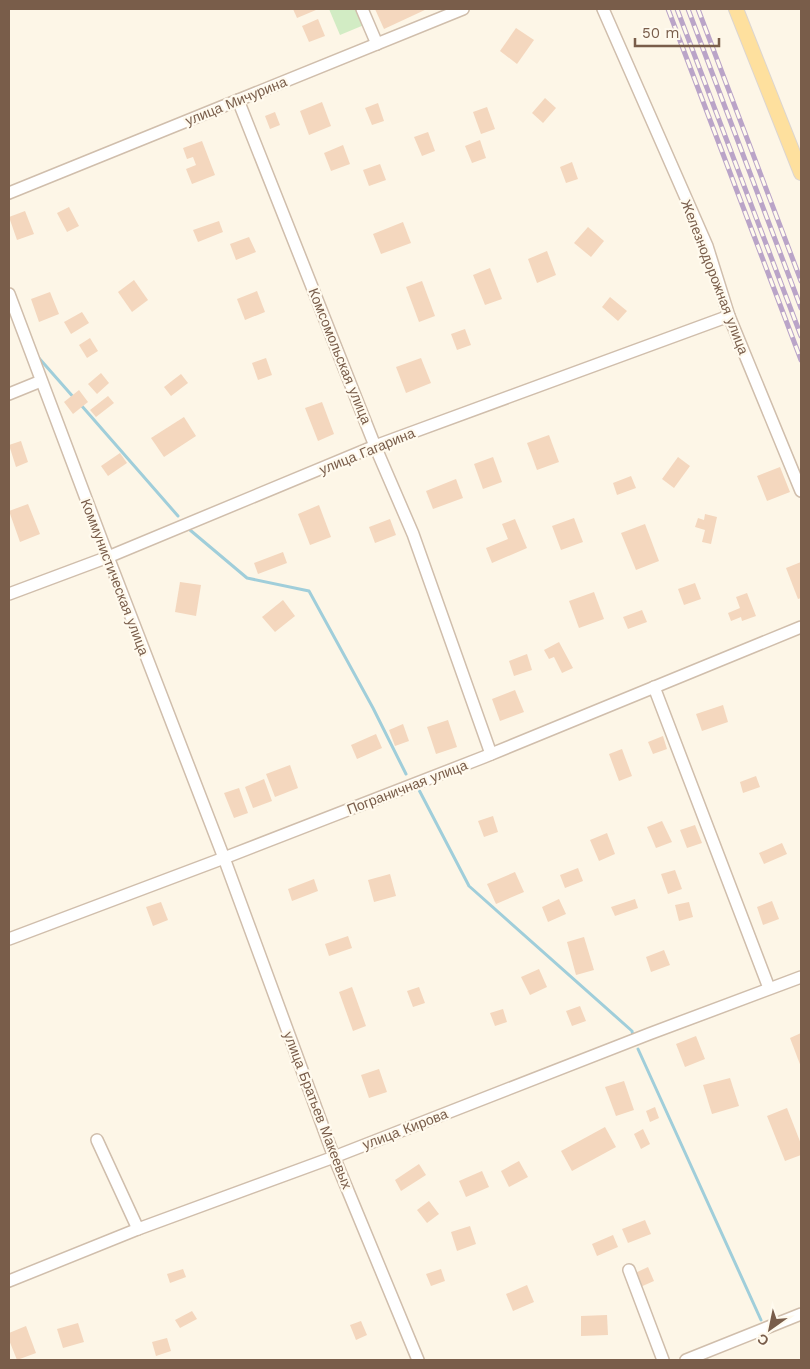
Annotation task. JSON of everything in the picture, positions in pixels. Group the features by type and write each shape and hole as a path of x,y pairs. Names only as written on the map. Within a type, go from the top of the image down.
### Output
{"main road":[{"path":"736,9 801,173"}],"street":[{"path":"362,9 376,44"},
{"name":"улица Мичурина","path":"9,193 459,9"},
{"name":"Железнодорожная улица","path":"603,9 706,246 729,316 801,491"},
{"name":"Комсомольская улица","path":"238,100 375,446 413,534 492,754"},
{"name":"Коммунистическая улица","path":"9,294 224,858"},
{"name":"улица Гагарина","path":"9,594 108,557 375,446 729,316"},
{"path":"9,394 41,381"},
{"name":"Пограничная улица","path":"9,939 492,754 801,627"},
{"path":"654,687 769,988"},
{"name":"улица Братьев Макеевых","path":"224,858 334,1157 418,1360"},
{"name":"улица Кирова","path":"9,1281 138,1229 334,1157 801,977"},
{"path":"97,1140 138,1229"},
{"path":"629,1270 662,1360"},
{"path":"686,1360 801,1314"}],"green space":[{"path":"329,9 357,9 364,25 340,35"}],"building":[{"path":"293,9 315,9 316,10 297,18"},
{"path":"375,9 427,9 384,29"},
{"path":"318,19 325,36 309,42 302,26"},
{"path":"516,28 534,40 517,64 500,51"},
{"path":"545,98 556,108 543,123 532,113"},
{"path":"322,102 331,126 309,135 300,111"},
{"path":"378,103 384,121 372,125 365,108"},
{"path":"487,107 495,129 481,134 473,112"},
{"path":"275,112 280,125 270,129 265,116"},
{"path":"428,132 435,151 422,156 414,137"},
{"path":"480,140 486,158 472,163 465,146"},
{"path":"202,141 215,175 192,184 186,169 196,165 193,157 187,159 183,148"},
{"path":"343,145 350,164 331,171 324,153"},
{"path":"572,162 578,179 566,183 560,167"},
{"path":"380,164 386,180 369,186 363,170"},
{"path":"69,207 79,226 67,232 57,213"},
{"path":"25,211 34,234 17,240 9,217"},
{"path":"219,221 223,232 198,242 193,230"},
{"path":"403,222 411,243 381,254 373,234"},
{"path":"588,227 604,241 591,257 574,243"},
{"path":"249,237 256,252 236,260 230,244"},
{"path":"547,251 556,275 537,283 528,259"},
{"path":"490,268 502,299 485,305 473,275"},
{"path":"134,280 148,300 132,312 118,292"},
{"path":"422,281 435,316 419,322 406,287"},
{"path":"257,291 265,312 245,320 237,299"},
{"path":"50,292 59,314 39,322 31,299"},
{"path":"610,297 627,311 618,321 602,307"},
{"path":"82,312 89,323 71,334 64,322"},
{"path":"465,329 471,345 457,350 451,334"},
{"path":"90,338 98,351 87,358 79,345"},
{"path":"266,358 272,375 258,380 252,363"},
{"path":"421,358 431,383 406,393 396,367"},
{"path":"101,373 109,383 97,394 88,384"},
{"path":"181,374 188,383 171,396 164,387"},
{"path":"79,390 88,402 73,414 64,402"},
{"path":"108,396 114,403 96,417 90,410"},
{"path":"322,402 334,434 318,441 305,408"},
{"path":"184,417 196,436 164,457 151,438"},
{"path":"549,435 559,462 537,470 527,443"},
{"path":"21,441 28,462 16,467 9,445"},
{"path":"120,453 127,463 108,476 101,466"},
{"path":"493,457 502,482 483,489 474,464"},
{"path":"678,457 690,466 674,488 662,479"},
{"path":"780,467 790,492 767,501 757,476"},
{"path":"631,476 636,488 617,495 613,483"},
{"path":"456,479 463,498 433,509 426,491"},
{"path":"28,504 40,534 20,542 9,511"},
{"path":"319,505 331,537 310,545 298,514"},
{"path":"705,514 717,517 711,544 702,542 705,530 695,527 698,518 704,520"},
{"path":"574,518 583,542 561,550 552,526"},
{"path":"390,519 396,535 375,543 369,527"},
{"path":"515,519 527,548 492,563 486,548 508,539 502,524"},
{"path":"645,524 659,561 636,570 621,533"},
{"path":"283,552 287,563 258,574 254,563"},
{"path":"801,562 801,598 798,599 786,568"},
{"path":"180,582 201,585 196,616 175,612"},
{"path":"695,583 701,599 684,605 678,589"},
{"path":"594,592 604,619 579,628 569,601"},
{"path":"747,593 756,616 742,621 741,617 731,621 728,613 740,608 736,597"},
{"path":"283,600 295,616 275,632 262,617"},
{"path":"642,610 647,622 628,629 623,617"},
{"path":"559,642 573,668 562,673 554,657 549,659 544,650"},
{"path":"527,654 532,670 514,676 509,661"},
{"path":"515,690 524,712 500,721 492,699"},
{"path":"723,705 728,722 702,731 696,714"},
{"path":"448,720 457,747 436,754 427,727"},
{"path":"403,724 409,741 395,746 389,730"},
{"path":"376,734 382,748 357,759 351,745"},
{"path":"663,736 667,749 653,754 648,742"},
{"path":"622,749 632,776 619,781 609,754"},
{"path":"290,765 298,788 275,797 266,774"},
{"path":"756,776 760,787 743,793 740,782"},
{"path":"264,779 272,801 253,808 245,787"},
{"path":"239,788 248,813 234,818 224,793"},
{"path":"493,816 498,832 484,837 478,821"},
{"path":"662,821 672,842 656,848 647,827"},
{"path":"695,825 702,843 687,848 680,830"},
{"path":"607,833 615,854 599,861 590,840"},
{"path":"782,843 787,854 764,864 759,853"},
{"path":"578,868 583,881 565,888 560,875"},
{"path":"675,870 682,889 668,894 661,874"},
{"path":"515,872 524,892 496,904 487,884"},
{"path":"390,874 396,896 374,902 368,880"},
{"path":"314,879 318,891 292,901 288,889"},
{"path":"559,899 566,914 548,922 542,907"},
{"path":"635,899 638,908 615,916 611,907"},
{"path":"772,901 779,919 763,925 757,907"},
{"path":"161,902 168,920 153,926 146,907"},
{"path":"689,902 693,917 679,921 675,905"},
{"path":"348,936 352,948 329,956 325,944"},
{"path":"584,937 594,970 576,975 567,942"},
{"path":"664,950 670,965 651,972 646,957"},
{"path":"539,969 547,987 530,995 521,977"},
{"path":"352,987 366,1026 353,1031 339,992"},
{"path":"419,987 425,1003 413,1007 407,991"},
{"path":"580,1006 586,1021 572,1026 566,1011"},
{"path":"503,1009 507,1022 495,1026 490,1013"},
{"path":"801,1033 801,1067 790,1038"},
{"path":"696,1036 705,1059 685,1067 676,1044"},
{"path":"379,1069 387,1092 369,1098 361,1075"},
{"path":"730,1078 739,1106 712,1114 703,1085"},
{"path":"624,1081 634,1110 616,1116 605,1087"},
{"path":"655,1107 659,1118 650,1122 646,1111"},
{"path":"787,1108 801,1144 801,1155 785,1161 767,1116"},
{"path":"605,1127 616,1147 572,1171 561,1151"},
{"path":"643,1129 650,1144 641,1149 634,1134"},
{"path":"519,1161 528,1177 509,1187 501,1171"},
{"path":"419,1164 426,1175 401,1191 395,1180"},
{"path":"482,1171 489,1187 466,1197 459,1181"},
{"path":"429,1201 439,1214 427,1223 417,1210"},
{"path":"645,1220 651,1234 628,1243 622,1229"},
{"path":"470,1226 476,1244 457,1251 451,1232"},
{"path":"613,1235 618,1247 597,1256 592,1244"},
{"path":"648,1267 654,1281 638,1288 633,1274"},
{"path":"183,1269 186,1277 170,1283 167,1274"},
{"path":"441,1269 445,1281 431,1286 426,1274"},
{"path":"527,1285 534,1302 513,1311 506,1294"},
{"path":"192,1311 197,1319 180,1328 175,1320"},
{"path":"607,1315 608,1335 581,1336 581,1316"},
{"path":"361,1321 367,1335 356,1340 350,1325"},
{"path":"78,1323 84,1342 63,1348 57,1329"},
{"path":"26,1326 36,1353 17,1360 9,1340 9,1333"},
{"path":"167,1338 171,1351 156,1356 152,1342"}],"waterway":[{"path":"38,357 75,399"},
{"path":"81,405 178,516"},
{"path":"190,530 247,578 309,591 373,708 406,774"},
{"path":"418,788 469,886 632,1031 633,1036"},
{"path":"638,1049 761,1320"},
{"path":"767,1337 768,1341"}],"railway":[{"path":"668,9 801,360"},
{"path":"677,9 801,336"},
{"path":"688,9 801,308"},
{"path":"698,9 801,281"}]}
